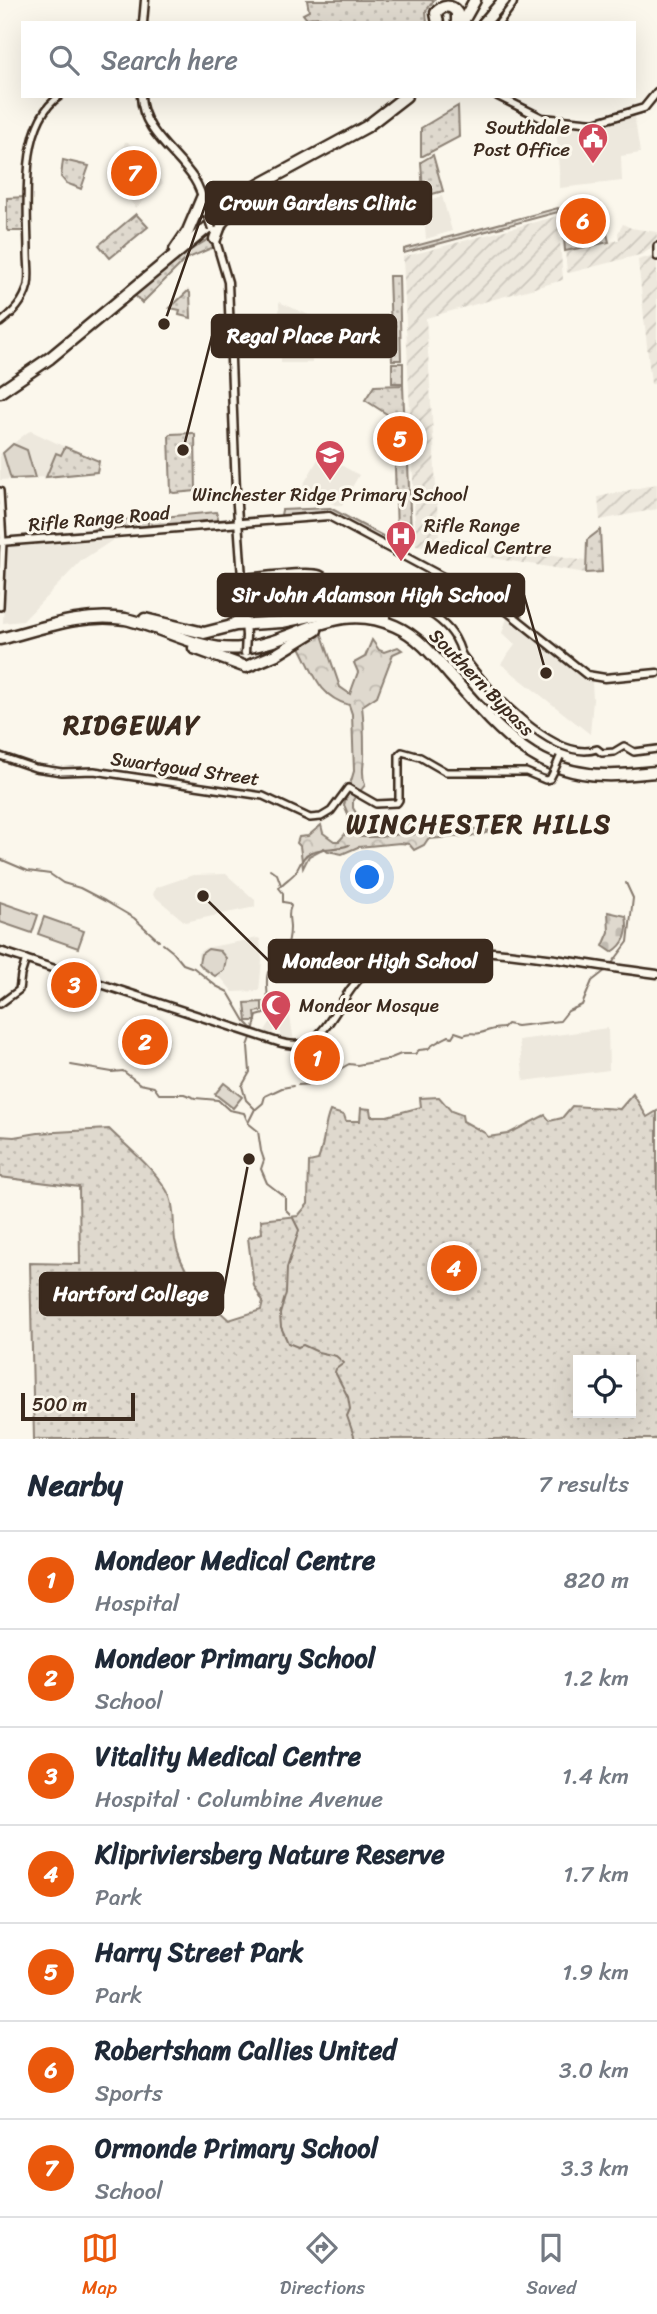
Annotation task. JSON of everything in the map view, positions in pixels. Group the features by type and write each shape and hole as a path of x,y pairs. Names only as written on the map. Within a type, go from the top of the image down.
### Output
{"highway":[{"path":"434,21 430,16 433,8 448,0"},
{"path":"463,21 477,0"},
{"path":"490,21 509,2"},
{"path":"436,21 438,11 447,6 452,7 461,21"},
{"path":"0,386 50,354 272,170 353,130 396,98"},
{"path":"0,392 50,358 267,180 366,127 403,98"},
{"path":"160,267 203,240 216,237 225,219 267,180"},
{"path":"174,251 205,206 232,197 252,186"},
{"path":"243,610 247,624"},
{"path":"222,629 238,621 243,610"},
{"path":"141,619 197,632 247,624 282,622 343,610 372,612 384,617"},
{"name":"Southern Bypass","path":"0,633 90,612 115,613 207,641 233,644 262,639 336,614 361,612 407,626 426,641 503,727 537,752 584,768 653,770"},
{"path":"97,617 140,626 245,667 274,656 309,633 327,625 371,618"},
{"name":"Southern Bypass","path":"0,639 74,620 97,617 132,621 204,645 229,649 261,645 332,619 371,618 398,627 418,640 498,729 532,755 584,774 604,775 653,770"}],"main road":[{"path":"143,21 145,0"},
{"path":"644,108 656,90"},
{"path":"139,98 139,109 145,124 197,184 216,237 228,282 243,610"},
{"path":"502,98 542,118 592,123 657,105"},
{"name":"Rifle Range Road","path":"2,542 321,516 334,518 508,612 587,675 602,678 657,673"},
{"path":"241,580 250,578"},
{"path":"245,667 244,636 247,624"},
{"path":"0,952 281,1045 304,1046 320,1036 362,978 381,964 403,956 430,951 505,953 657,974"}],"street":[{"path":"500,21 509,2"},
{"path":"0,323 18,307 28,285 28,172 38,125 54,99"},
{"path":"657,246 657,257"},
{"path":"0,491 0,607"},
{"path":"250,578 317,573 348,593 404,599 432,615 447,628 457,640 463,657 514,714 536,731 564,745 584,751 604,754 624,746 634,752 657,750"},
{"name":"Swartgoud Street","path":"0,756 34,768 62,772 92,771 263,796 310,818 321,817 331,811 348,788 376,804 397,803 400,753 420,757 446,772 525,772 545,780 550,779 564,745"},
{"path":"0,1004 19,990 26,960"}],"shaded area":[{"path":"634,113 640,153 621,156 622,181 560,188 556,121 597,125"},
{"path":"125,142 128,142 163,183 136,208 111,178"},
{"path":"442,196 452,231 426,239 423,202"},
{"path":"558,216 563,280 426,318 439,538 585,561 586,573 416,546 403,257"},
{"path":"623,224 657,232 653,247 643,254 567,272 565,251 619,240 618,233"},
{"path":"657,252 657,384 651,384 638,260"},
{"path":"279,302 327,323 313,335 312,363 281,363"},
{"path":"31,431 65,447 61,455 56,453 45,477 0,480 0,454"},
{"name":"Winchester Ridge Primary School","path":"321,454 359,475 342,505 335,505 302,487"},
{"path":"657,484 657,509 600,520 598,497"},
{"path":"112,536 113,540 82,560 23,621 3,623 6,547 9,544"},
{"path":"508,615 592,682 590,734 501,664 515,645 502,633"},
{"path":"226,874 255,900 255,907 185,922 153,895 155,888 193,875"},
{"path":"258,938 262,961 259,991 233,992 222,979 209,974 198,963 198,953 205,948"},
{"path":"283,1010 290,1016 294,1042 281,1040 279,1028 276,1026 270,1037 263,1034 273,1018"},
{"path":"127,1026 170,1039 166,1057 121,1043"},
{"path":"608,1028 609,1070 524,1081 519,1040"}],"green space":[{"path":"307,0 434,0 426,11 427,21 322,21 320,17 306,18 303,14 309,11"},
{"path":"458,106 459,137 421,156 421,128"},
{"path":"433,155 443,191 425,196 421,162"},
{"path":"63,160 89,166 81,189 66,183 61,177"},
{"path":"25,197 26,231 9,231 7,198"},
{"path":"590,201 600,204 609,242 565,251 562,210"},
{"path":"558,208 558,212 404,253 404,249"},
{"path":"136,214 148,227 110,258 99,245"},
{"path":"209,239 213,240 214,247 186,259 142,303 133,293 175,259"},
{"path":"389,276 399,276 401,360 392,360"},
{"path":"188,291 191,318 179,315 180,310 170,308"},
{"path":"392,363 403,363 403,383 392,383"},
{"path":"403,385 406,461 397,462 394,458 393,418 365,400 374,386"},
{"path":"193,433 196,491 171,492 169,436"},
{"path":"13,444 27,450 35,478 11,479 3,453"},
{"path":"65,447 99,461 97,472 46,477 56,453 61,455"},
{"path":"406,463 411,533 397,533 395,466"},
{"path":"330,508 396,543 393,548 335,516 281,515 282,510"},
{"path":"216,512 219,521 216,522 151,527 152,518"},
{"path":"148,517 148,528 91,533 92,530 110,523"},
{"path":"600,530 602,572 586,573 587,540"},
{"path":"320,629 340,687 350,694 358,672 354,663 365,657 372,640 379,650 384,652 398,647 402,650 393,654 377,696 362,706 365,785 353,800 353,808 358,816 358,837 400,834 404,825 412,821 414,834 424,830 448,828 492,831 479,835 428,839 424,845 414,850 409,844 400,843 358,847 342,854 324,848 309,856 303,868 300,846 297,843 299,837 308,836 321,825 323,833 334,841 339,841 346,832 349,820 344,805 354,771 352,714 349,705 324,690 300,647"},
{"path":"0,902 38,915 32,933 0,922"},
{"path":"608,912 626,916 627,922 623,941 612,952 603,946 609,932"},
{"path":"44,917 84,931 78,948 38,934"},
{"path":"208,949 220,951 226,958 224,970 215,976 199,963 201,954"},
{"path":"262,1002 262,1011 255,1012 256,1021 247,1021 245,1003"},
{"path":"224,1083 242,1097 233,1108 215,1094"},
{"path":"633,1094 647,1117 657,1111 657,1439 34,1439 30,1263 80,1264 79,1187 0,1177 0,1136 109,1129 151,1170 165,1188 172,1202 178,1252 188,1274 211,1303 229,1320 261,1310 263,1302 254,1286 248,1238 262,1233 261,1220 298,1216 308,1204 309,1162 318,1160 330,1111 344,1115 346,1121 360,1121 361,1108 370,1109 371,1116 387,1116 421,1107 420,1098 439,1097 451,1111 462,1115 463,1121 488,1137 508,1134 545,1115 550,1121 562,1118 572,1106 620,1109"}],"waterway":[{"path":"253,1031 257,1016 264,1014 266,1009 268,972 281,959 289,941 291,906 283,902 283,893 279,888 295,873 308,854 316,850 349,845"},
{"path":"0,859 28,871 50,874 63,883 80,888 134,918 159,941"},
{"path":"270,869 277,874 281,885"},
{"path":"610,966 628,942 633,898 626,883"},
{"path":"163,944 183,964 194,968 228,992 245,1021 253,1029"},
{"path":"298,1085 314,1084 349,1064 357,1065 386,1060 401,1054 415,1054 449,1036 452,1037 455,1032 464,1035 503,1028 507,1024 517,1026 560,1021 568,1011 582,1005 592,981 606,970"},
{"path":"251,1038 248,1046 250,1072 242,1086 246,1100 255,1109 248,1123 258,1131 264,1160 261,1169 267,1183 285,1197 285,1209 290,1214"},
{"path":"71,1065 112,1072 123,1071 140,1084 154,1087 159,1094 184,1094 218,1100 229,1110 244,1113 247,1120"},
{"path":"256,1109 263,1103 265,1096 293,1086"},
{"path":"293,1218 299,1230 287,1268 286,1293 280,1314 281,1327 288,1343 336,1356 344,1363 335,1372 348,1397 350,1409 347,1416 355,1439"}],"place":[{"name":"Southdale Post Office","path":"593,165"},
{"name":"Ormonde Primary School","path":"134,173"},
{"name":"Robertsham Callies United","path":"583,221"},
{"name":"Crown Gardens Clinic","path":"164,324"},
{"name":"Harry Street Park","path":"400,439"},
{"name":"Regal Place Park","path":"183,450"},
{"name":"Winchester Ridge Primary School","path":"330,482"},
{"name":"Rifle Range Medical Centre","path":"401,563"},
{"name":"Sir John Adamson High School","path":"546,673"},
{"name":"Mondeor High School","path":"203,896"},
{"name":"Vitality Medical Centre","path":"74,985"},
{"name":"Mondeor Mosque","path":"276,1032"},
{"name":"Mondeor Primary School","path":"145,1042"},
{"name":"Mondeor Medical Centre","path":"317,1058"},
{"name":"Hartford College","path":"249,1159"},
{"name":"Klipriviersberg Nature Reserve","path":"454,1268"}],"district":[{"name":"RIDGEWAY","path":"132,725"},
{"name":"WINCHESTER HILLS","path":"479,824"}]}
